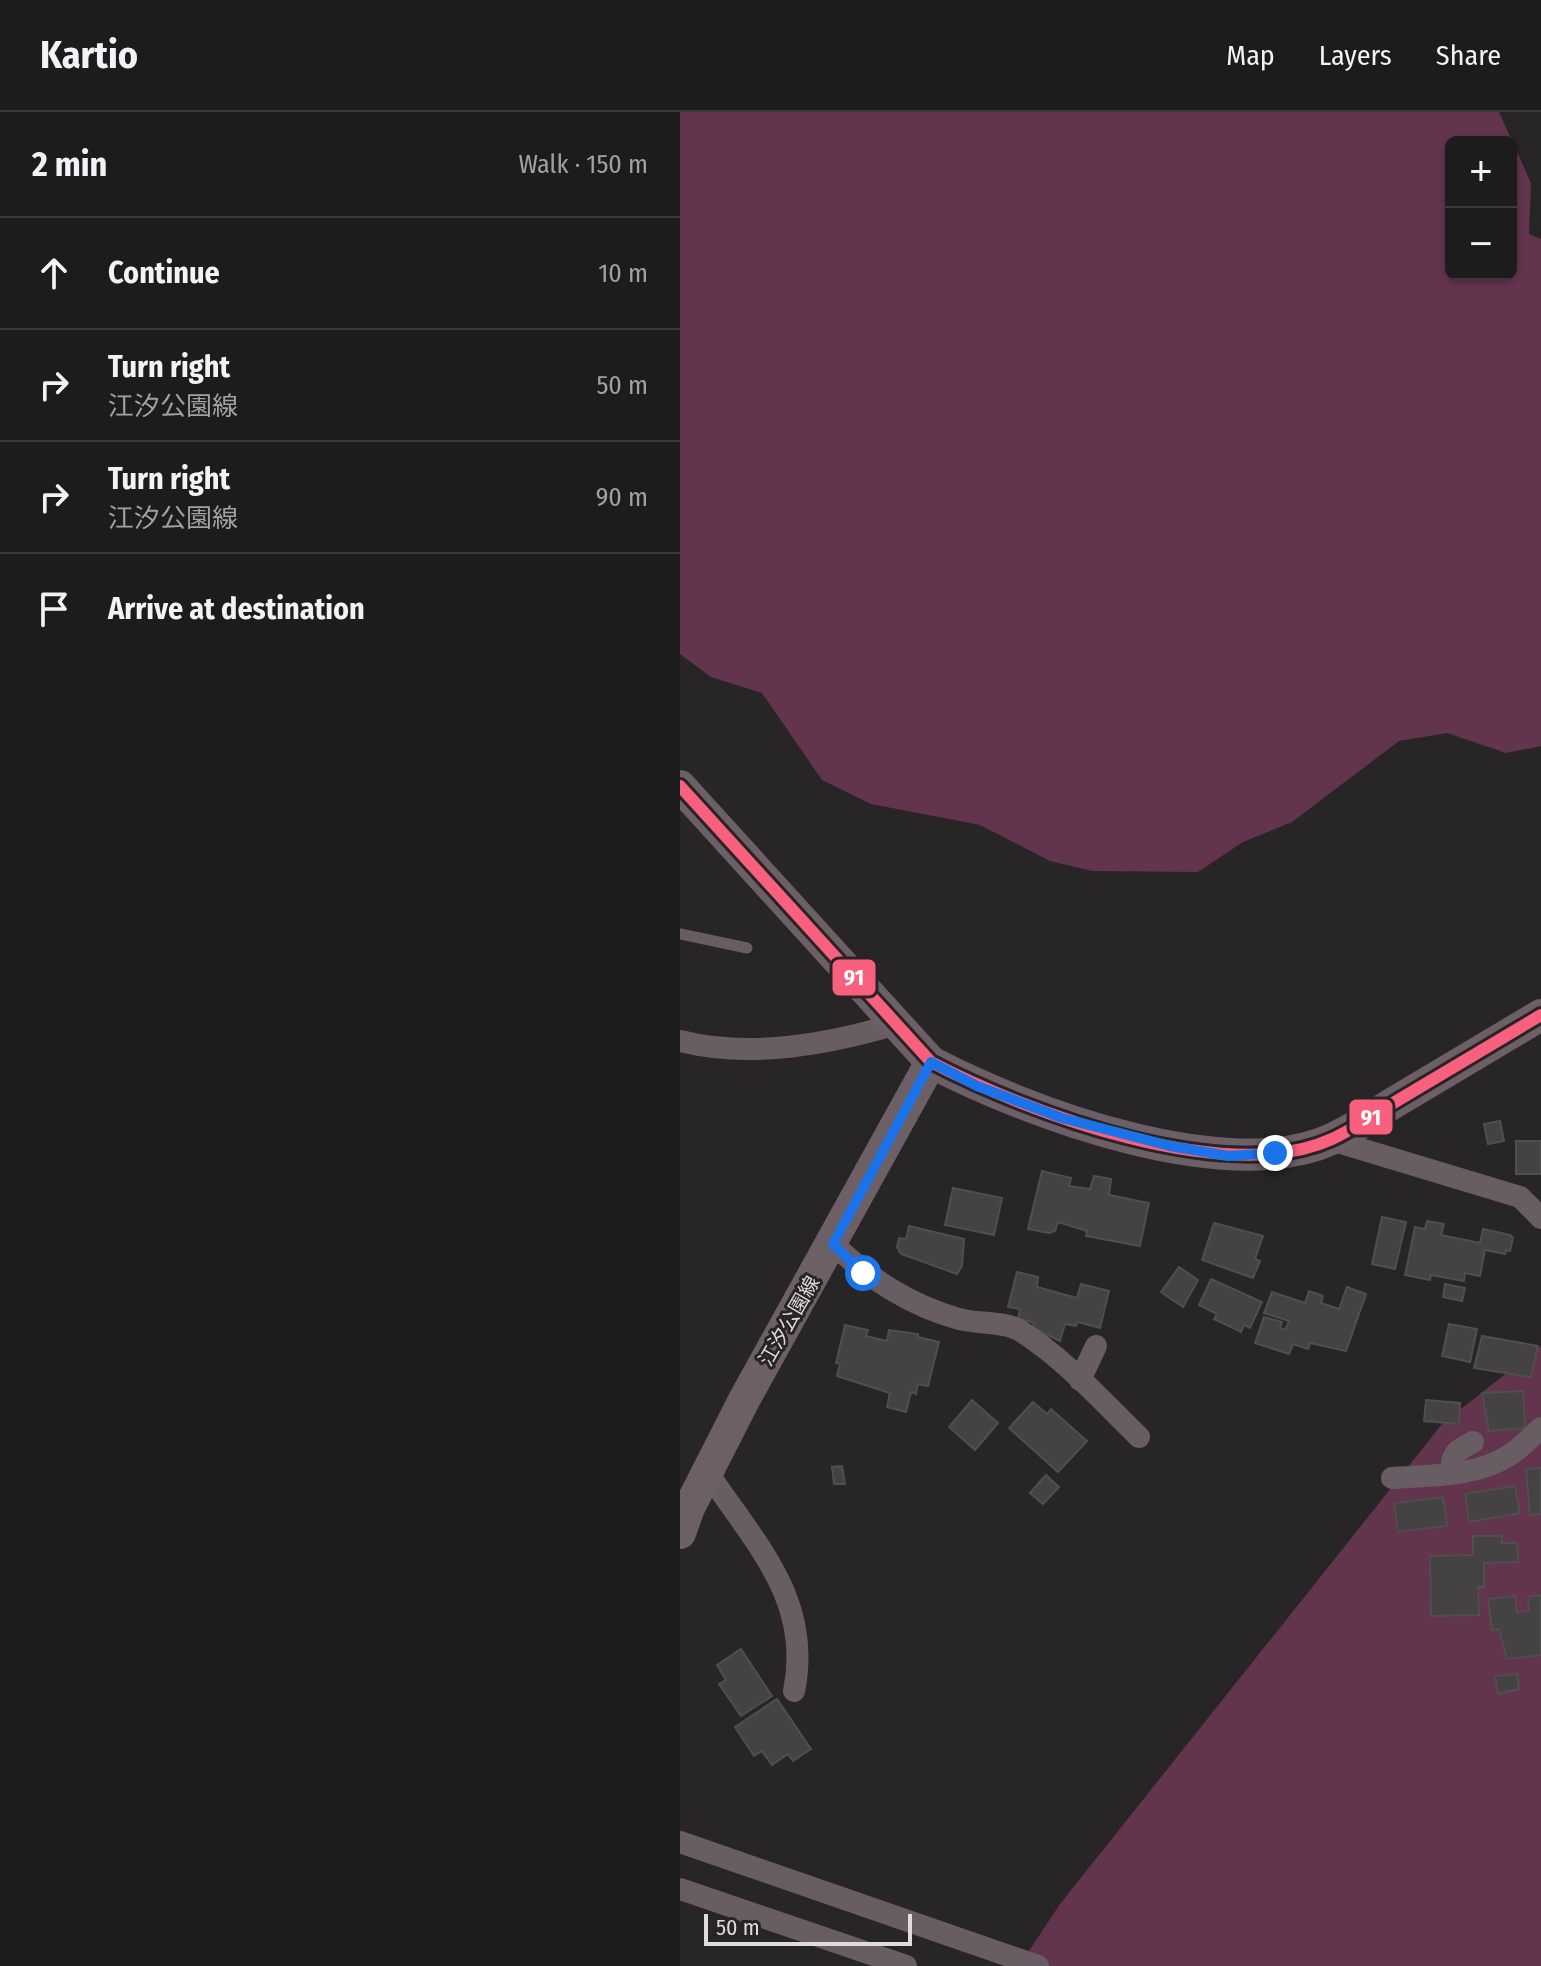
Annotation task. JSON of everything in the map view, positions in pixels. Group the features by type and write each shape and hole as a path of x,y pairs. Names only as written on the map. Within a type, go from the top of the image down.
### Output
{"main road":[{"path":"680,786 931,1062 977,1086 1062,1118 1170,1146 1228,1156 1275,1153 1331,1140 1541,1015"},
{"name":"江汐公園線","path":"683,1514 931,1062"}],"street":[{"path":"680,1041 780,1048 853,1037 897,1024"},
{"path":"1331,1140 1520,1197 1541,1218"},
{"path":"833,1244 863,1273 902,1298 960,1319 1016,1328 1080,1380 1139,1437"},
{"path":"1080,1380 1096,1346"},
{"path":"1392,1478 1452,1473 1486,1466 1509,1456 1541,1428"},
{"path":"1452,1473 1451,1459 1456,1451 1473,1442"},
{"path":"707,1471 772,1561 787,1594 797,1639 794,1691"},
{"path":"680,1842 1038,1966"},
{"path":"680,1889 906,1966"}],"lane":[{"path":"680,934 747,948"}],"shaded area":[{"path":"680,112 1499,112 1510,136 1445,136 1445,280 1517,280 1517,152 1531,183 1529,234 1541,239 1541,746 1506,753 1447,733 1399,741 1292,822 1243,842 1198,872 1092,871 1050,861 980,825 871,804 822,780 762,693 711,677 680,654"},
{"path":"1541,1346 1541,1966 1019,1966 1060,1904 1442,1424"}],"building":[{"path":"1500,1121 1504,1141 1488,1144 1484,1124"},
{"path":"1516,1141 1541,1141 1541,1174 1516,1174"},
{"path":"1042,1171 1071,1178 1069,1186 1090,1189 1094,1176 1111,1179 1109,1195 1149,1203 1140,1246 1086,1236 1087,1231 1058,1222 1055,1231 1049,1233 1028,1229"},
{"path":"953,1188 1002,1198 994,1235 945,1225"},
{"path":"1382,1217 1406,1222 1395,1269 1372,1264"},
{"path":"1427,1221 1444,1224 1441,1235 1480,1243 1483,1229 1510,1235 1513,1238 1510,1251 1506,1250 1505,1254 1485,1250 1480,1276 1465,1273 1464,1281 1431,1275 1430,1280 1405,1275 1415,1227 1425,1229"},
{"path":"1214,1223 1263,1236 1255,1259 1260,1261 1253,1278 1202,1260"},
{"path":"909,1226 964,1239 962,1266 957,1274 901,1254 897,1247 899,1238 906,1239"},
{"path":"1179,1267 1198,1280 1183,1307 1161,1292"},
{"path":"1017,1272 1038,1277 1037,1287 1077,1298 1081,1284 1109,1291 1100,1328 1078,1322 1076,1326 1065,1324 1060,1341 1033,1328 1034,1323 1018,1318 1020,1309 1008,1307"},
{"path":"1211,1279 1262,1302 1250,1328 1244,1325 1241,1332 1214,1319 1217,1314 1199,1305"},
{"path":"1445,1284 1465,1288 1462,1301 1443,1297"},
{"path":"1347,1287 1366,1294 1346,1351 1310,1343 1308,1349 1293,1344 1289,1354 1255,1343 1264,1317 1282,1322 1280,1328 1285,1330 1289,1321 1264,1313 1272,1292 1305,1303 1309,1291 1323,1296 1321,1303 1339,1309"},
{"path":"1449,1324 1477,1329 1470,1362 1442,1356"},
{"path":"845,1325 868,1330 866,1336 887,1341 889,1330 918,1334 918,1337 939,1342 928,1386 918,1384 916,1394 911,1392 906,1412 887,1407 890,1393 837,1376 840,1364 836,1363"},
{"path":"1482,1336 1538,1346 1531,1377 1474,1368"},
{"path":"1523,1391 1525,1428 1489,1431 1482,1393"},
{"path":"972,1400 998,1423 975,1450 949,1427"},
{"path":"1426,1400 1460,1403 1459,1424 1424,1421"},
{"path":"1033,1402 1047,1414 1051,1409 1087,1441 1058,1472 1009,1428"},
{"path":"842,1466 845,1484 834,1484 832,1467"},
{"path":"1541,1468 1541,1514 1530,1515 1526,1469"},
{"path":"1046,1475 1059,1487 1043,1504 1030,1493"},
{"path":"1515,1486 1520,1513 1469,1522 1465,1494"},
{"path":"1443,1497 1447,1526 1398,1532 1394,1503"},
{"path":"1473,1536 1502,1536 1502,1543 1517,1543 1518,1562 1484,1563 1484,1587 1478,1587 1479,1615 1431,1616 1430,1556 1473,1555"},
{"path":"1541,1595 1541,1655 1507,1659 1499,1629 1492,1630 1488,1599 1515,1596 1517,1612 1529,1611 1528,1597"},
{"path":"741,1649 772,1696 741,1716 719,1684 726,1680 717,1665"},
{"path":"1517,1674 1519,1689 1498,1694 1495,1676"},
{"path":"777,1699 811,1749 793,1761 788,1754 772,1765 762,1751 754,1756 735,1727"}],"transit line":[{"name":"91","path":"680,786 931,1062 1020,1102 1128,1138 1185,1149 1239,1154 1289,1152 1332,1139 1358,1125 1541,1015"}],"route":[{"path":"863,1273 833,1244 931,1062 977,1086 1062,1118 1170,1146 1228,1156 1275,1153"}]}
